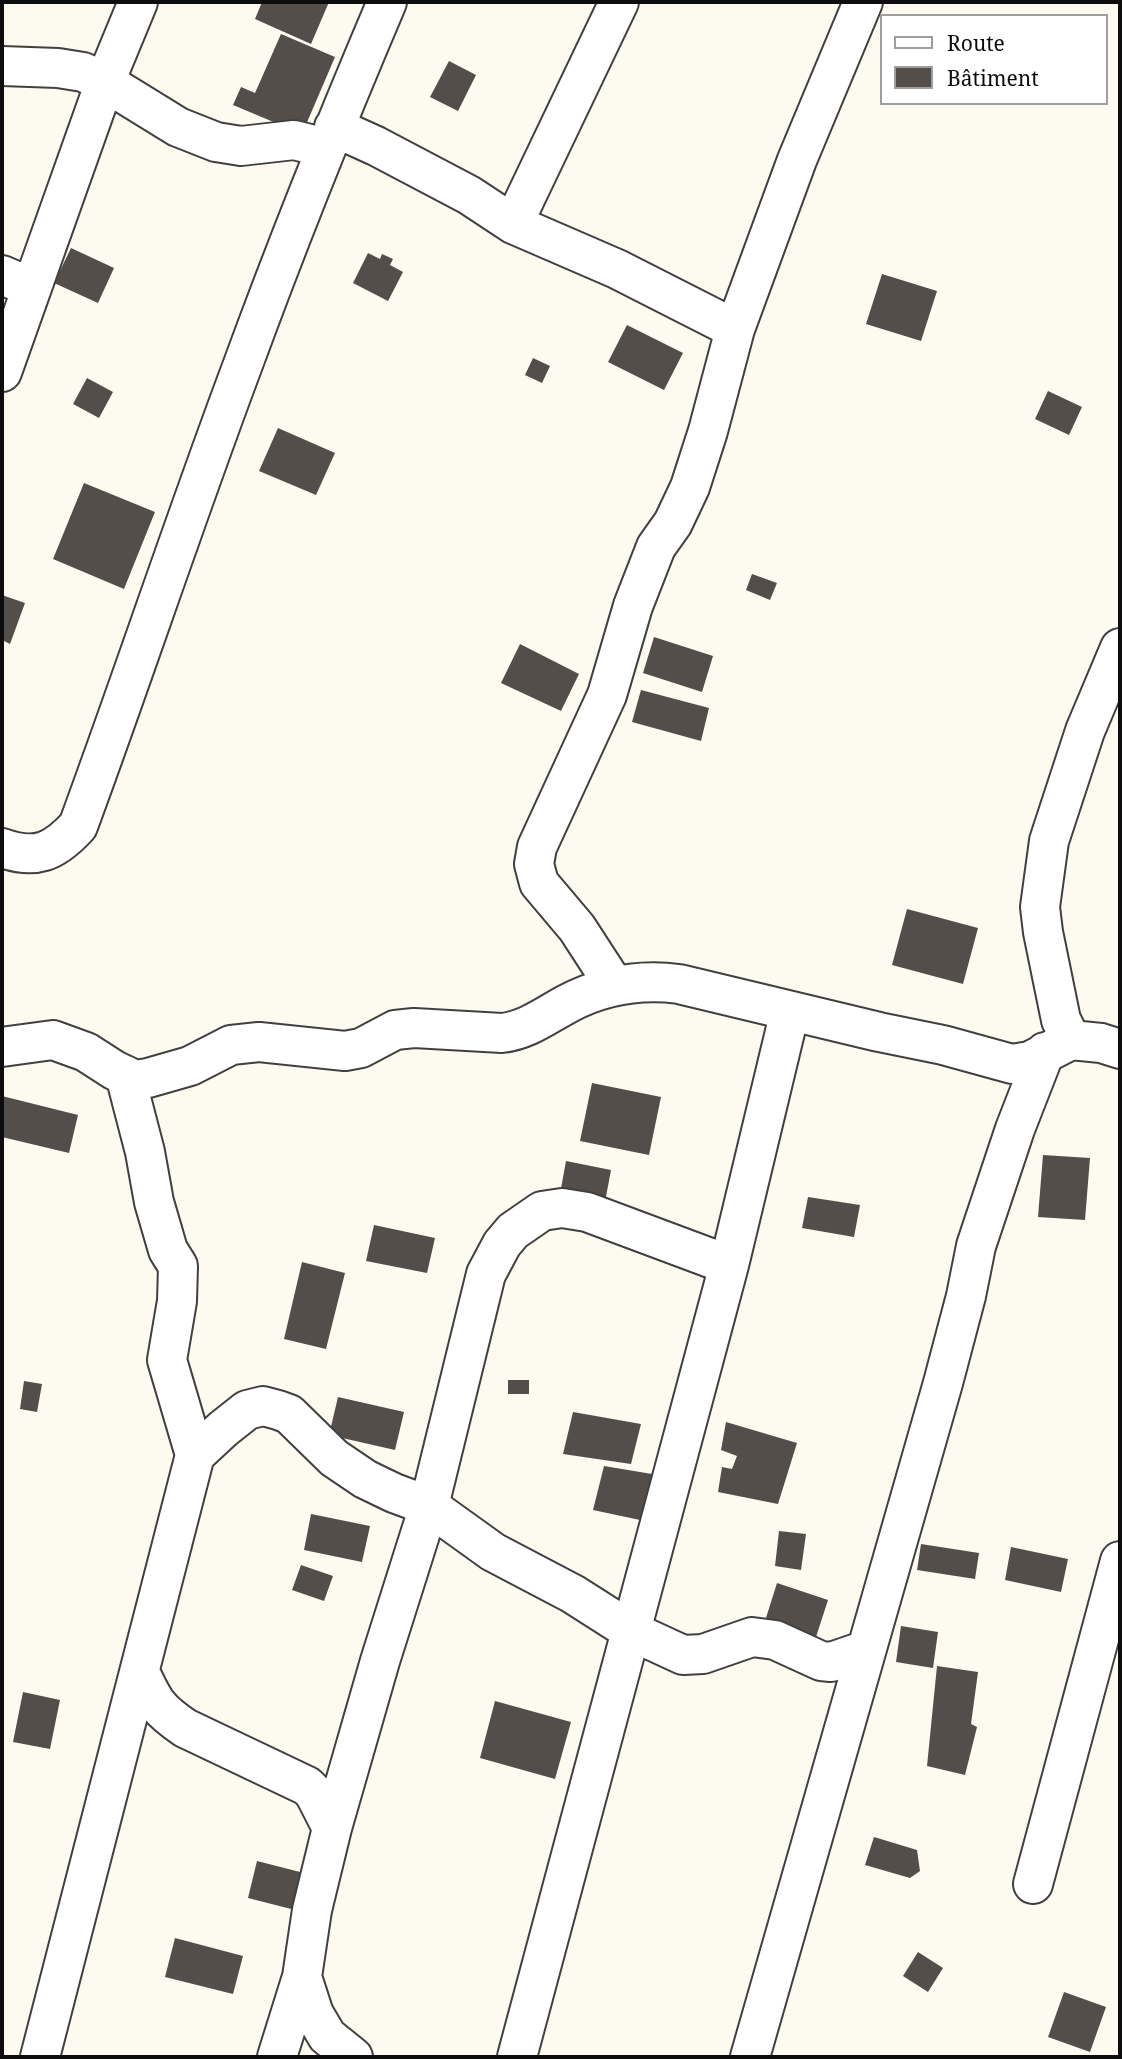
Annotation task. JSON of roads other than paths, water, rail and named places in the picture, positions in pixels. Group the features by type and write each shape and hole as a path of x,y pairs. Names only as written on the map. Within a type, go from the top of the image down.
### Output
{"street":[{"path":"2,372 17,281 138,2"},
{"path":"2,848 16,853 43,852 62,843 78,826 241,368 330,138 387,2"},
{"path":"513,224 619,2"},
{"path":"614,985 577,928 539,883 534,864 536,856 542,836 607,695 633,606 656,547 673,523 690,487 735,329 797,160 863,2"},
{"path":"2,66 58,68 83,72 105,82 178,127 216,142 241,145 330,138 448,184 513,224 617,269 735,329"},
{"path":"751,2057 946,1370 976,1246 1015,1129 1058,1046 1061,1020 1042,932 1040,906 1049,841 1086,731 1112,699 1120,648"},
{"path":"2,1047 53,1040 86,1052 135,1080 190,1066 231,1045 259,1042 345,1051 361,1048 396,1030 516,1031 530,1026 570,1002 614,985 654,981 679,984 943,1045 1012,1064 1030,1061 1058,1046 1101,1043 1120,1049"},
{"path":"517,2057 729,1265 790,1011"},
{"path":"40,2057 195,1455 167,1360 177,1301 178,1266 168,1250 153,1202 145,1152 125,1075"},
{"path":"277,2057 302,1978 312,1910 332,1828 380,1661 429,1506 486,1274 502,1244 513,1231 542,1211 562,1208 587,1212 729,1265"},
{"path":"195,1455 247,1410 263,1406 289,1414 334,1458 365,1479 429,1506 493,1552 550,1581 631,1631 683,1655 703,1654 752,1637 775,1640 821,1661 831,1662 866,1650"},
{"path":"1033,1884 1120,1561"},
{"path":"140,1672 156,1706 167,1716 185,1728 307,1786 314,1793 332,1828"},
{"path":"302,1978 314,2014 327,2036 353,2057"}]}
